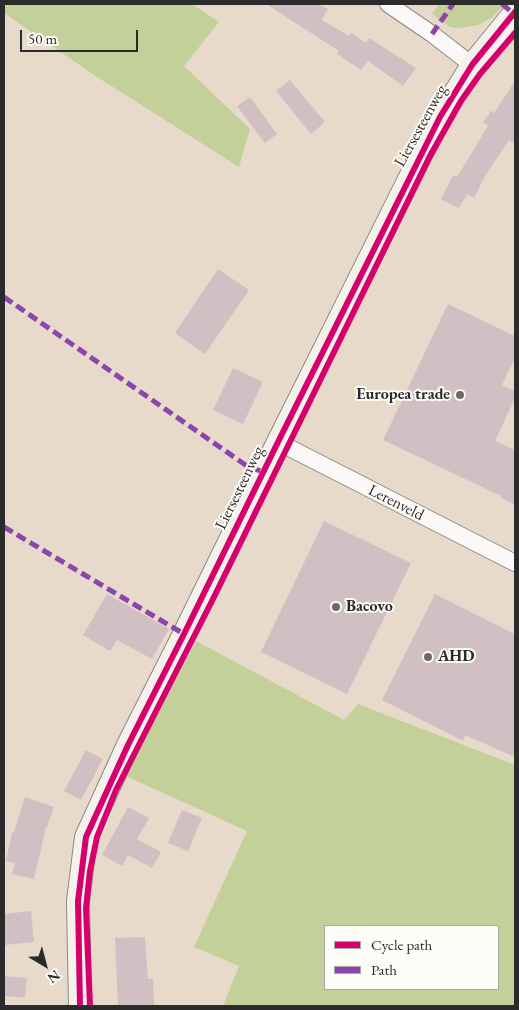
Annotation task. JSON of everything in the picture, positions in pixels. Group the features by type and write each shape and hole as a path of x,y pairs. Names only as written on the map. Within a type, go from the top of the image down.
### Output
{"street":[{"path":"388,4 432,34 472,65"},
{"name":"Liersesteenweg","path":"80,1006 78,901 86,837 128,745 440,116 472,65 515,12"},
{"name":"Lerenveld","path":"278,442 515,563"}],"green space":[{"path":"4,4 192,4 219,22 184,66 250,129 239,167 94,75 4,13"},
{"path":"439,4 505,4 491,18 478,25 459,28 450,27 432,14"},
{"path":"196,641 344,720 358,704 515,765 515,1006 223,1006 239,966 194,947 247,831 126,776"}],"building":[{"path":"266,4 319,4 328,9 322,20 349,36 351,33 366,43 369,38 416,68 403,86 368,61 361,70 337,54 339,51"},
{"path":"290,80 325,122 311,134 276,91"},
{"path":"515,81 515,144 509,140 485,176 474,198 467,194 459,208 441,199 453,175 457,177 488,126 483,122 491,111 494,113"},
{"path":"250,97 277,134 265,143 237,106"},
{"path":"218,269 249,290 205,354 175,333"},
{"name":"Europea trade","path":"448,304 515,336 515,358 502,385 515,391 515,398 495,441 515,450 515,505 501,496 383,440"},
{"path":"233,368 263,382 243,424 213,410"},
{"name":"Bacovo","path":"324,521 411,563 347,694 261,652"},
{"path":"107,594 169,629 152,659 117,640 110,651 83,635"},
{"path":"435,594 515,634 515,757 465,735 463,741 382,700"},
{"path":"86,750 103,759 81,800 64,791"},
{"path":"25,797 54,807 46,827 34,879 12,874 15,863 6,861 12,832 14,832"},
{"path":"128,807 149,818 137,839 161,852 152,868 128,855 122,866 102,855"},
{"path":"182,810 202,818 188,851 168,843"},
{"path":"31,911 34,942 4,945 4,914"},
{"path":"145,937 148,979 153,979 154,1006 118,1006 115,938"},
{"path":"4,976 27,978 25,998 4,996"}],"marked path":[{"path":"432,34 453,4"},
{"path":"502,4 514,14"},
{"path":"4,297 247,466 263,472"},
{"path":"4,527 184,634"}],"cycle path":[{"path":"80,1006 78,901 86,837 128,745 440,117 472,65 515,12"},
{"path":"90,1006 86,908 90,871 97,837 116,790 213,599 430,156 461,101 480,74 515,33"}],"place":[{"name":"Europea trade","path":"460,395"},
{"name":"Bacovo","path":"336,607"},
{"name":"AHD","path":"428,657"}]}
